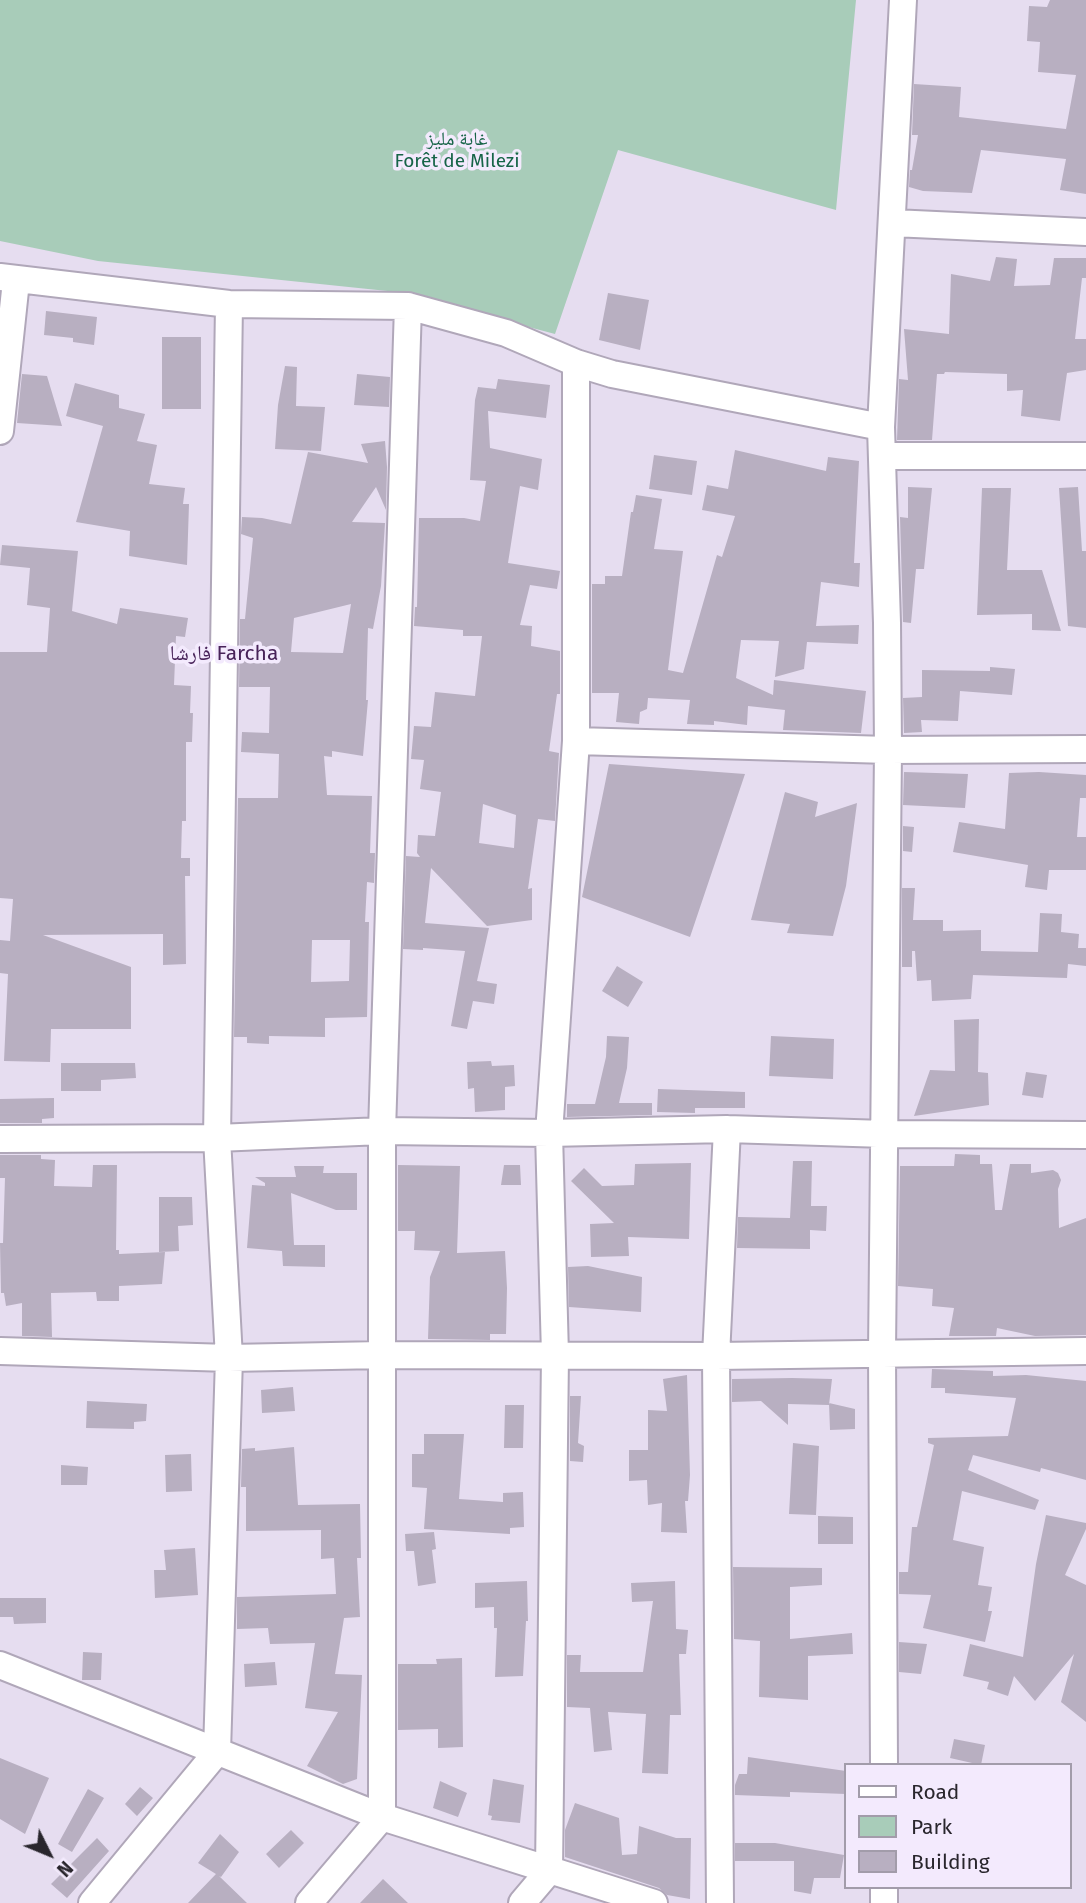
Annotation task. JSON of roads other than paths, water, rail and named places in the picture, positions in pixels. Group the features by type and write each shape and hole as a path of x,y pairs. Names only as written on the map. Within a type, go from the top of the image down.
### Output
{"street":[{"path":"884,1763 882,1352 888,750 881,427 903,0"},
{"path":"892,223 1086,232"},
{"path":"0,431 8,279 229,304 408,306 506,333 576,363 641,382 881,427"},
{"path":"92,1903 217,1752 229,1358 217,1138 229,304"},
{"path":"309,1903 382,1817 382,1131 408,306"},
{"path":"522,1903 549,1871 555,1355 549,1133 576,741 576,363"},
{"path":"883,456 1086,456"},
{"path":"576,741 888,750 1086,749"},
{"path":"0,1139 217,1138 382,1131 549,1133 727,1129 884,1134 1086,1135"},
{"path":"720,1903 716,1356 727,1129"},
{"path":"0,1351 229,1358 1086,1351"},
{"path":"0,1665 382,1817 654,1903"}],"district":[{"name":"فارشا Farcha","path":"224,654"}],"park label":[{"name":"غابة مليز Forêt de Milezi","path":"457,151"}]}
